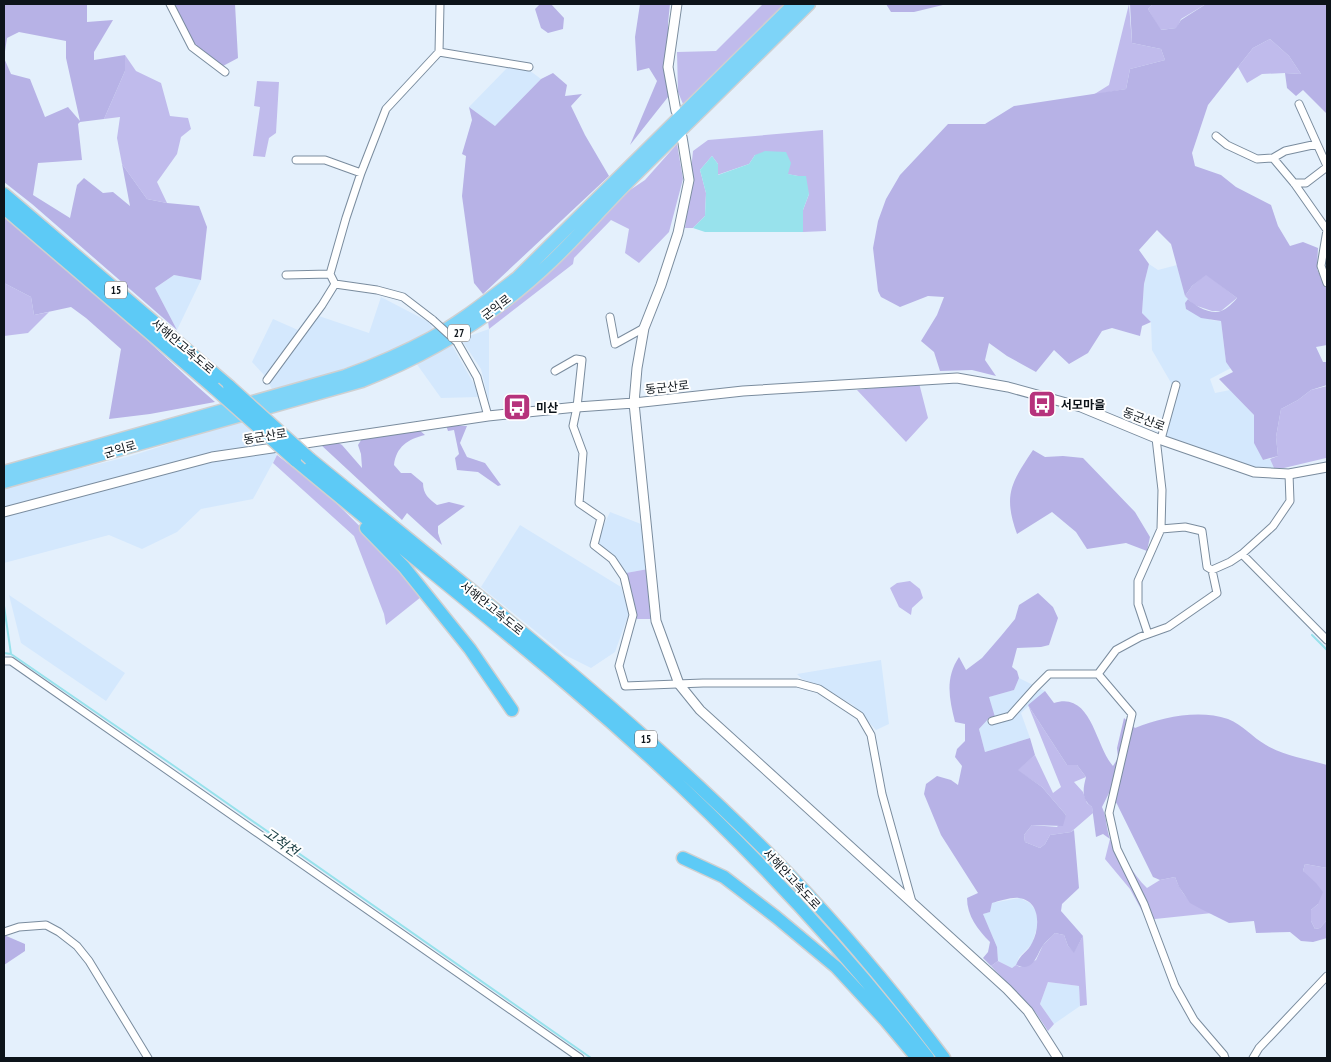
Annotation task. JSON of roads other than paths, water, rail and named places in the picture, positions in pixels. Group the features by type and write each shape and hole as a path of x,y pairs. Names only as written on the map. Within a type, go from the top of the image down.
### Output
{"highway":[{"name":"군익로","path":"4,472 346,376 394,357 432,338 517,278 794,4"},
{"name":"군익로","path":"4,482 362,381 435,348 470,326 504,301 552,261 616,194 809,4"},
{"name":"서해안고속도로","path":"4,194 229,386 310,459 578,678 678,766 774,859 858,951 944,1058"},
{"name":"서해안고속도로","path":"4,208 295,460 570,686 670,776 763,868 852,964 928,1058"},
{"path":"320,481 404,567 470,649 512,710"},
{"path":"684,858 724,877 836,967 886,1020 916,1058"}],"street":[{"path":"170,4 192,47 225,72"},
{"path":"335,284 330,274 341,235 361,173 386,109 439,52 440,4"},
{"path":"676,111 668,67 677,4"},
{"path":"439,52 529,67"},
{"path":"1294,182 1306,183 1327,167 1299,104"},
{"path":"1216,136 1227,145 1257,158 1273,158 1285,151 1317,144"},
{"path":"682,138 689,180 678,233 661,285 644,328 637,368 634,403 656,621 679,684 700,710 1007,989 1028,1011 1058,1058"},
{"path":"1273,158 1294,182 1327,230 1321,266 1327,283"},
{"path":"296,160 325,160 361,173"},
{"path":"286,275 330,274"},
{"path":"335,284 378,290 403,297 433,320 457,342 477,377 488,416"},
{"path":"267,380 322,305 335,284"},
{"path":"610,317 614,344 644,328"},
{"path":"555,371 576,358 582,360 574,426 582,453 579,503 601,518 594,545 612,559 624,577 633,615 619,666 625,686 797,683 819,689 860,716 871,735 882,794 912,903"},
{"name":"동군산로","path":"4,512 212,457 488,416 742,391 958,378 1008,387 1081,408 1254,472 1289,474 1327,467"},
{"path":"1148,634 1138,604 1138,581 1161,529 1162,490 1158,438 1176,385"},
{"path":"1212,570 1242,554 1273,526 1290,501 1289,474"},
{"path":"1098,674 1116,650 1140,637 1168,627 1217,593 1212,570 1207,567 1202,530 1185,527 1161,529"},
{"path":"1242,554 1327,640"},
{"path":"4,661 11,661 580,1058"},
{"path":"992,721 1010,716 1049,674 1098,674 1132,714 1109,813 1117,849 1144,904 1175,986 1194,1020 1225,1058"},
{"path":"4,932 19,927 46,925 77,946 89,961 148,1058"},
{"path":"1253,1058 1259,1048 1327,976"}],"water":[{"path":"765,151 786,152 791,163 788,174 806,176 809,194 803,210 803,232 705,232 693,228 705,216 706,193 700,170 712,156 718,164 718,175 749,164 755,155"}],"waterway":[{"name":"고척천","path":"4,606 11,654 591,1058"},
{"path":"1312,635 1327,650"},
{"name":"고척천","path":"4,653 11,654"}],"place":[{"name":"서모마을","path":"1042,404"},
{"name":"미산","path":"517,407"}]}
